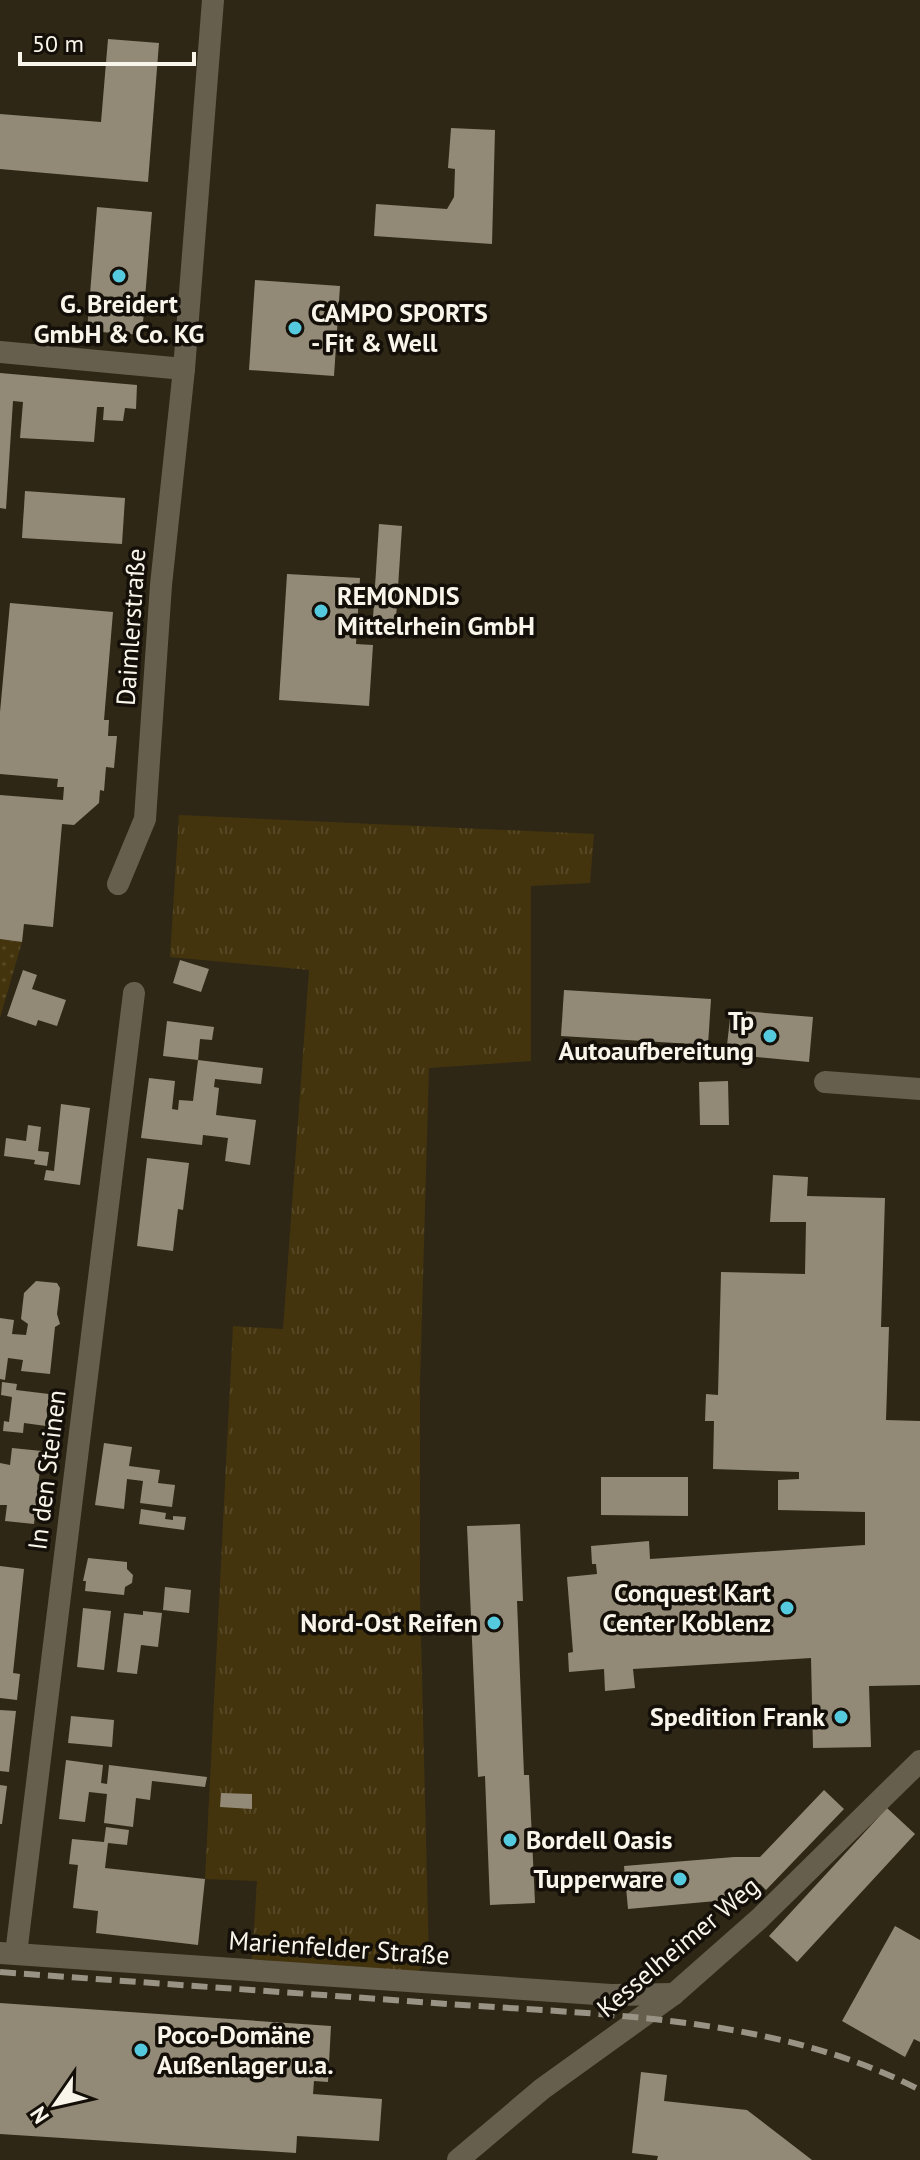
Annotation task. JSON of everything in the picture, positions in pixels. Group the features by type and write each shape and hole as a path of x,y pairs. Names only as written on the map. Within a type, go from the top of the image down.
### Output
{"street":[{"name":"Daimlerstraße","path":"118,884 145,819 161,585 184,369 213,0"},
{"path":"0,352 184,369"},
{"name":"In den Steinen","path":"8,1954 134,993"},
{"path":"825,1082 920,1089"},
{"name":"Kesselheimer Weg","path":"458,2160 542,2089 674,1994 759,1919 920,1761"},
{"name":"Marienfelder Straße","path":"8,1954 611,1995 674,1994"}],"green space":[{"path":"179,815 594,834 590,883 531,886 531,1061 429,1068 420,1383 420,1596 429,1959 417,1973 252,1959 257,1881 205,1879 233,1326 283,1329 309,970 170,957"},
{"path":"0,939 22,942 0,1018"}],"building":[{"path":"108,39 159,43 148,182 0,169 0,114 101,122"},
{"path":"451,128 495,130 492,244 374,236 376,204 447,209 454,197 455,169 448,168"},
{"path":"97,207 152,212 142,335 87,331"},
{"name":"CAMPO SPORTS - Fit & Well","path":"255,280 340,286 334,376 249,370"},
{"path":"0,373 137,385 136,409 125,408 123,421 103,420 104,407 97,407 94,442 20,438 23,402 13,401 6,509 0,508"},
{"path":"25,491 125,498 122,544 22,538"},
{"path":"379,524 402,526 395,634 372,633"},
{"name":"REMONDIS Mittelrhein GmbH","path":"287,574 360,578 356,644 373,645 369,706 279,700"},
{"path":"10,603 113,612 104,720 109,720 108,736 117,736 114,768 106,767 104,791 100,790 99,803 74,825 62,824 53,927 24,924 22,942 0,939 0,795 63,800 64,787 57,787 58,779 0,774 0,712"},
{"path":"180,960 209,969 201,992 173,983"},
{"path":"23,970 37,975 32,989 66,1000 57,1026 38,1020 36,1026 7,1016"},
{"path":"564,990 711,999 708,1045 561,1036"},
{"name":"Tp Autoaufbereitung","path":"731,1010 813,1017 809,1062 726,1054"},
{"path":"167,1021 214,1027 212,1040 200,1039 198,1060 163,1056"},
{"path":"198,1060 263,1068 261,1084 215,1079 214,1087 219,1088 216,1115 256,1120 250,1165 225,1161 228,1138 203,1135 202,1145 141,1138 149,1078 175,1081 172,1109 178,1110 179,1100 193,1101"},
{"path":"728,1081 729,1125 700,1125 699,1082"},
{"path":"61,1104 90,1108 80,1185 44,1180 46,1170 54,1171"},
{"path":"28,1125 41,1127 38,1151 49,1152 47,1166 34,1164 35,1160 4,1156 6,1138 26,1141"},
{"path":"147,1158 189,1163 183,1210 178,1209 173,1251 137,1246"},
{"path":"773,1175 808,1177 807,1196 885,1198 881,1327 889,1327 886,1420 920,1421 920,1685 869,1686 871,1747 813,1748 811,1658 633,1669 635,1688 605,1691 604,1669 569,1672 568,1653 573,1652 567,1577 597,1574 596,1564 592,1564 591,1546 649,1541 650,1559 865,1545 865,1512 778,1510 778,1480 799,1479 799,1472 713,1469 714,1421 705,1421 706,1394 718,1395 721,1272 805,1274 806,1222 770,1222"},
{"path":"36,1281 57,1283 60,1288 57,1314 60,1324 55,1327 50,1374 21,1371 23,1360 8,1358 5,1380 0,1379 0,1318 14,1320 12,1334 26,1335 28,1324 21,1319 24,1293"},
{"path":"2,1382 17,1384 16,1390 49,1394 46,1426 24,1423 23,1433 3,1431 4,1421 9,1422 12,1397 1,1395"},
{"path":"104,1443 132,1447 129,1466 160,1470 158,1483 175,1485 172,1507 140,1503 143,1481 127,1479 124,1509 95,1505"},
{"path":"12,1448 42,1451 34,1524 5,1521 7,1505 0,1505 0,1463 10,1465"},
{"path":"601,1477 688,1477 688,1516 601,1515"},
{"path":"141,1509 166,1513 165,1519 186,1517 184,1530 139,1524"},
{"path":"520,1524 523,1601 517,1601 524,1775 529,1775 535,1903 490,1905 485,1776 478,1777 467,1526"},
{"path":"88,1558 127,1562 127,1569 133,1575 124,1595 85,1591 86,1581 83,1581"},
{"path":"0,1566 24,1569 13,1673 20,1674 17,1700 0,1698"},
{"path":"165,1587 191,1590 189,1613 163,1610"},
{"path":"83,1608 111,1611 104,1670 77,1667"},
{"path":"143,1611 162,1613 158,1647 141,1645 137,1674 117,1672 124,1613 143,1615"},
{"path":"0,1710 16,1711 9,1772 0,1771"},
{"path":"71,1716 114,1720 112,1747 68,1743"},
{"path":"66,1760 103,1765 101,1783 107,1784 109,1765 207,1777 205,1787 152,1781 150,1800 136,1798 133,1827 104,1823 107,1794 89,1792 85,1822 59,1819"},
{"path":"0,1785 7,1786 2,1824 0,1824"},
{"path":"824,1790 844,1809 766,1890 760,1884 737,1888 738,1899 628,1909 624,1866 760,1857"},
{"path":"221,1793 252,1794 252,1809 220,1807"},
{"path":"887,1808 915,1834 797,1962 769,1936"},
{"path":"106,1827 129,1830 127,1845 108,1843 105,1868 205,1879 198,1945 96,1933 98,1911 73,1908 78,1865 69,1864 72,1839 104,1842"},
{"path":"895,1926 920,1940 920,2042 914,2039 905,2057 842,2021"},
{"name":"Poco-Domäne Außenlager u.a.","path":"0,2003 331,2026 328,2082 314,2081 313,2094 382,2099 379,2141 297,2136 296,2153 0,2134"},
{"path":"641,2072 667,2075 664,2101 747,2110 812,2160 657,2160 658,2156 632,2153"}],"railway":[{"path":"0,1972 689,2023 808,2047 865,2066 920,2090"}],"place":[{"name":"G. Breidert GmbH & Co. KG","path":"119,276"},
{"name":"CAMPO SPORTS - Fit & Well","path":"295,328"},
{"name":"REMONDIS Mittelrhein GmbH","path":"321,611"},
{"name":"Tp Autoaufbereitung","path":"770,1036"},
{"name":"Conquest Kart Center Koblenz","path":"787,1608"},
{"name":"Nord-Ost Reifen","path":"494,1623"},
{"name":"Spedition Frank","path":"841,1717"},
{"name":"Bordell Oasis","path":"510,1840"},
{"name":"Tupperware","path":"680,1879"},
{"name":"Poco-Domäne Außenlager u.a.","path":"141,2050"}]}
